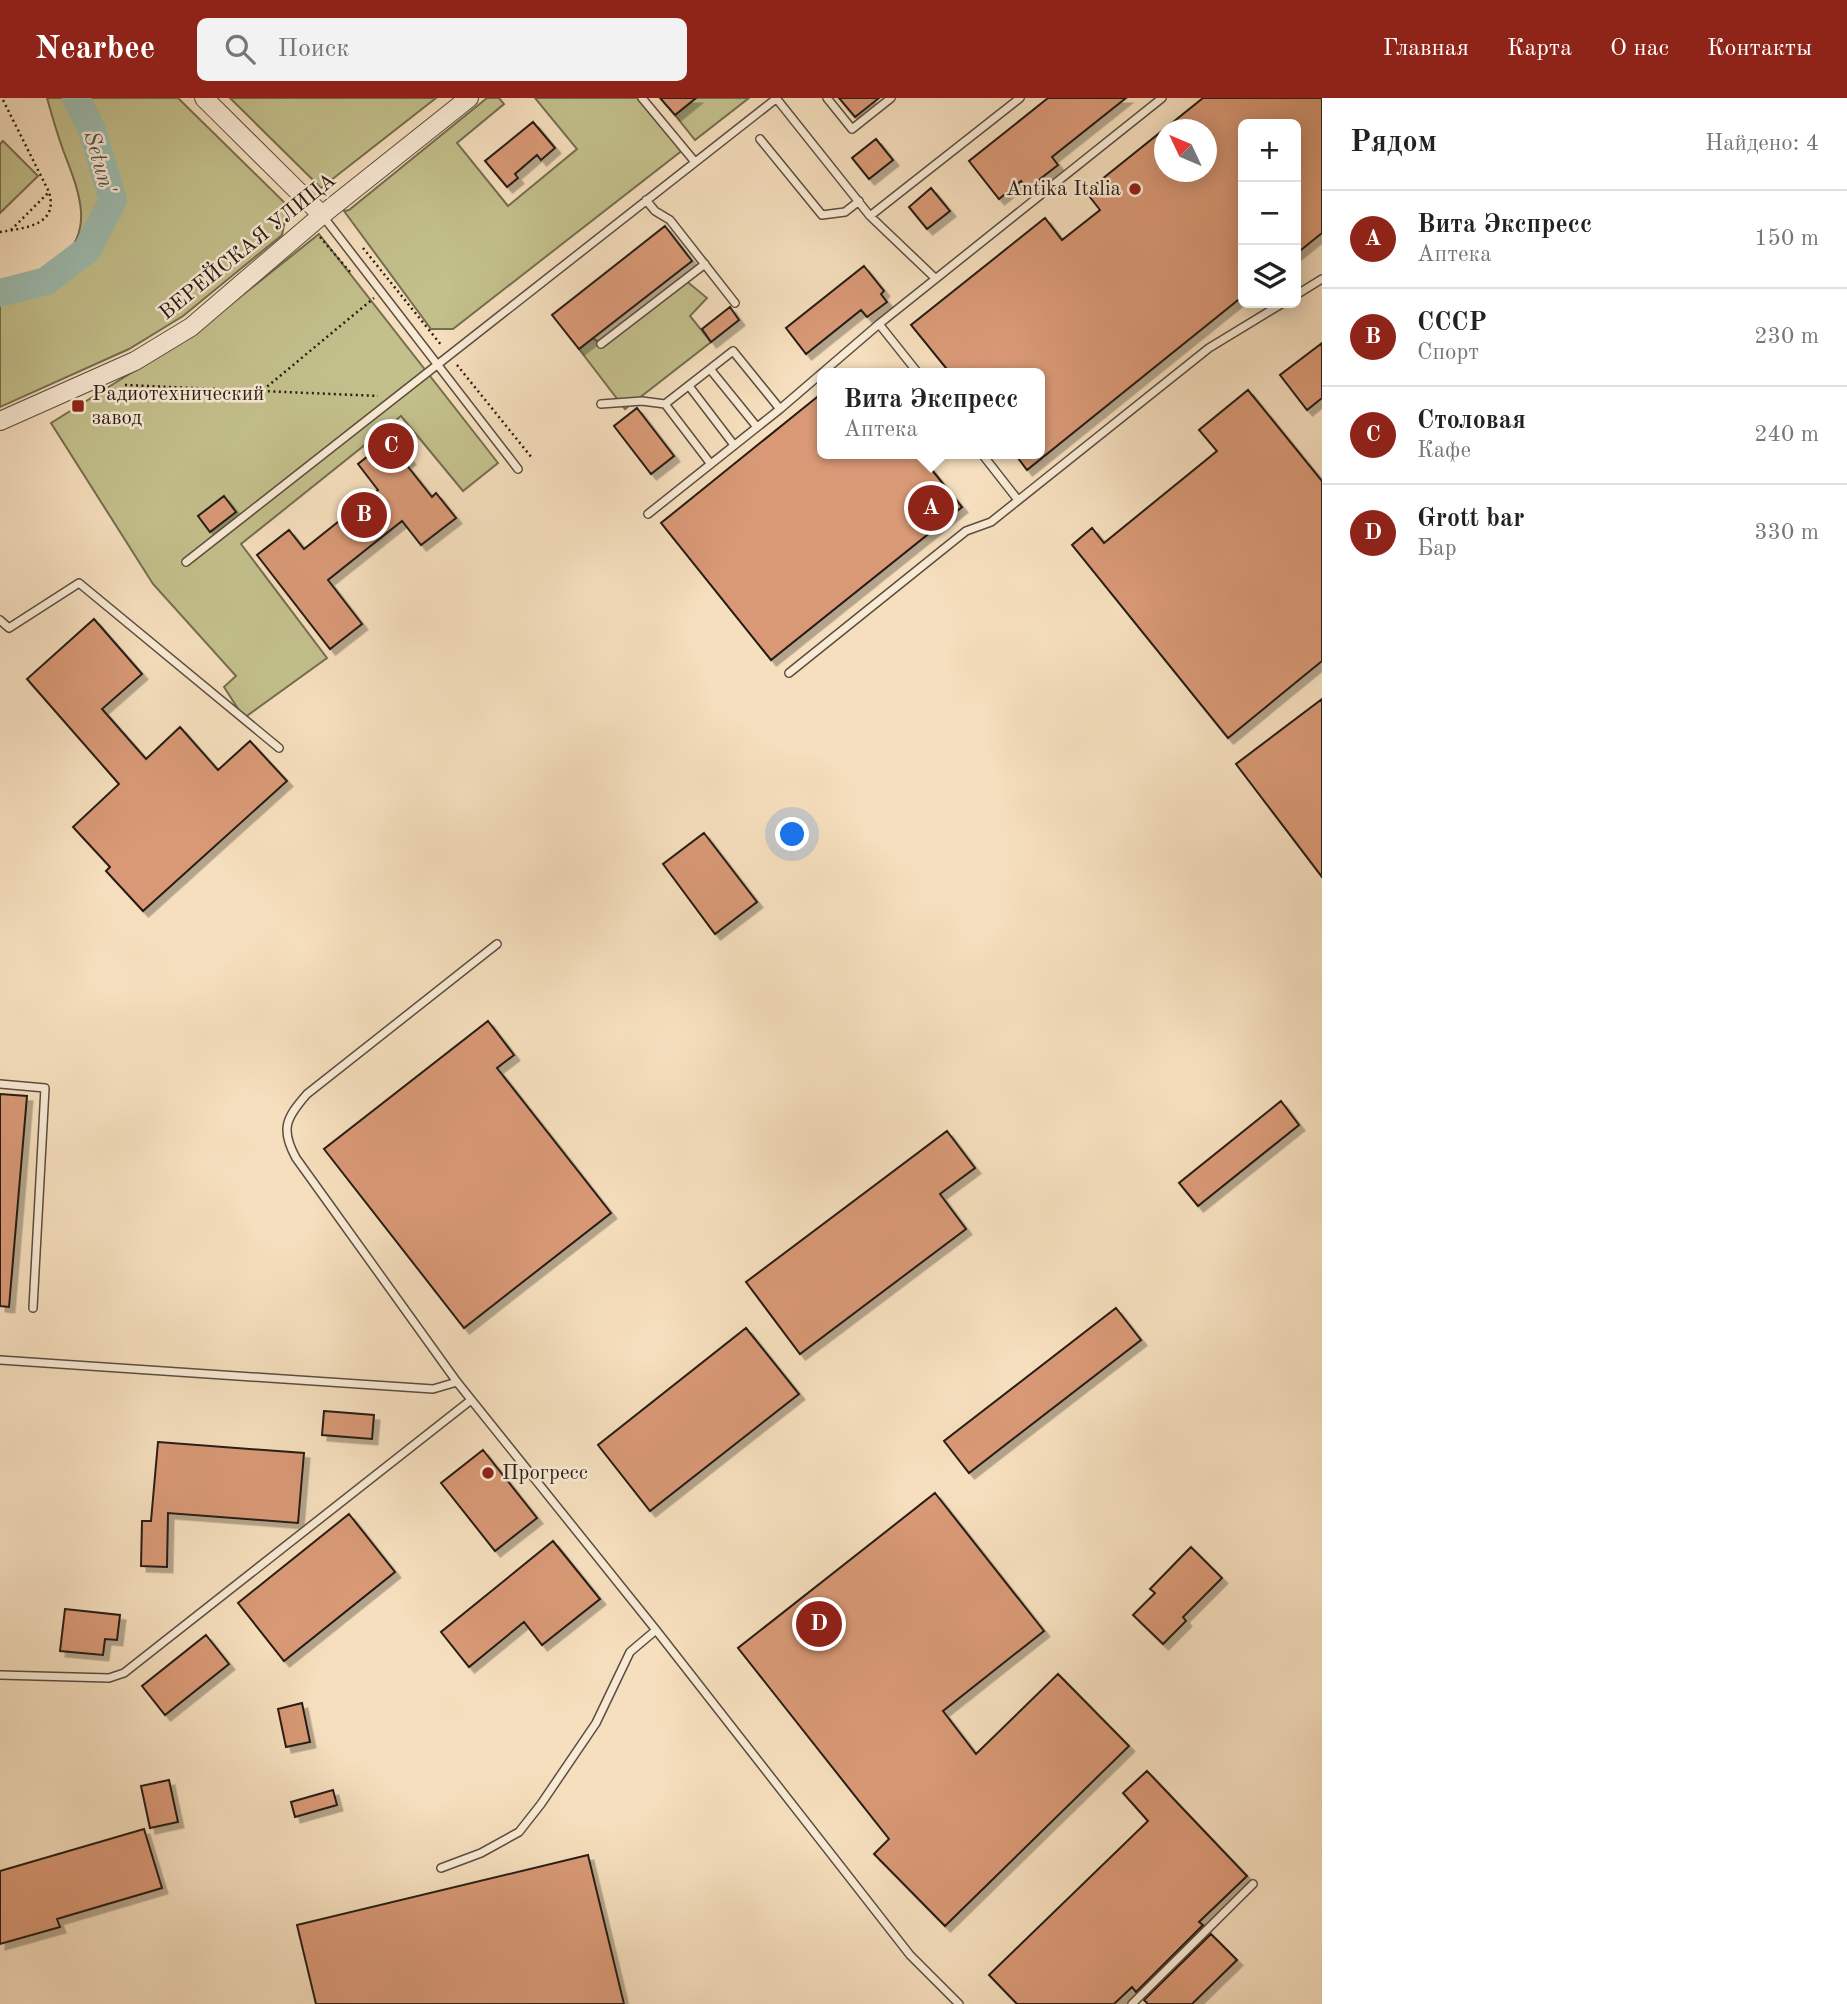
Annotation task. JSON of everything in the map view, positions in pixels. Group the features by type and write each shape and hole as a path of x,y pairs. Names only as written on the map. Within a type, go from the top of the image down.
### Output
{"street":[{"path":"204,98 322,215"},
{"name":"ВЕРЕЙСКАЯ УЛИЦА","path":"0,421 135,361 191,327 322,215 469,98"}],"lane":[{"path":"642,98 695,162"},
{"path":"186,562 776,98 870,216 935,278"},
{"path":"827,98 852,129 891,98"},
{"path":"870,216 1020,98"},
{"path":"828,368 935,278 1162,98"},
{"path":"760,139 822,215 845,212 859,201"},
{"path":"646,200 655,211 670,220 735,303"},
{"path":"322,215 518,469"},
{"path":"601,344 705,264"},
{"path":"1301,292 1322,279"},
{"path":"789,673 966,531 991,522 1209,348 1275,308"},
{"path":"879,324 914,368"},
{"path":"601,404 642,401 665,404 733,351 780,409"},
{"path":"710,369 757,427"},
{"path":"648,514 817,377"},
{"path":"689,386 734,445"},
{"path":"665,404 710,463"},
{"path":"986,459 1018,500"},
{"path":"0,620 9,628 79,583 279,748"},
{"path":"497,944 307,1094 295,1108 287,1125 287,1141 296,1158 471,1400 656,1630 909,1955 959,2004"},
{"path":"0,1084 45,1088 33,1308"},
{"path":"0,1360 433,1389 457,1382"},
{"path":"0,1675 109,1678 124,1673 471,1400"},
{"path":"441,1868 481,1853 519,1832 596,1723 630,1652 656,1630"},
{"path":"1132,2004 1253,1884"}],"path":[{"path":"0,232 26,228 45,219 52,207 49,192 2,98"},
{"path":"11,230 49,192"},
{"path":"261,391 382,292"},
{"path":"122,385 395,397"}],"shaded area":[{"path":"47,98 178,98 288,206 282,235 183,316 129,349 0,407 0,286 54,265 71,248 81,222 78,193"},
{"path":"230,98 436,98 321,188"},
{"path":"487,98 499,98 504,104 457,143 508,206 577,149 535,98 642,98 684,149 453,329 431,329 344,211 349,210"},
{"path":"696,98 749,98 695,140 675,115"},
{"path":"3,141 38,176 0,213 0,144"},
{"path":"319,234 498,463 463,491 401,416 241,544 327,658 244,718 224,687 236,676 153,584 51,423 195,333"},
{"path":"684,279 707,298 690,316 711,342 625,409 579,349 593,338 601,344"}],"building":[{"path":"660,98 696,98 675,115"},
{"path":"839,98 879,98 855,117"},
{"path":"1048,98 1126,98 1052,157 1058,165 1027,189 1021,181 999,199 969,161"},
{"path":"1203,98 1322,98 1322,233 1301,250 1301,119 1238,119 1238,300 1045,456 1045,368 946,368 911,325 1045,218 1062,240 1100,210 1086,192 1154,137 1154,182 1217,182 1217,119 1177,119"},
{"path":"533,122 555,148 541,160 537,155 515,174 518,178 507,187 485,161"},
{"path":"876,139 893,160 869,179 852,158"},
{"path":"931,188 950,211 927,229 909,207"},
{"path":"665,226 692,261 579,349 552,315"},
{"path":"864,266 884,291 881,294 887,302 867,317 861,310 806,354 786,328"},
{"path":"730,307 739,320 711,342 702,329"},
{"path":"1322,343 1322,398 1307,410 1280,375"},
{"path":"1248,390 1322,481 1322,661 1228,738 1072,545 1092,528 1104,543 1217,451 1199,430"},
{"path":"817,397 817,459 923,459 962,507 771,660 661,523"},
{"path":"637,408 674,456 651,474 614,426"},
{"path":"392,437 410,459 405,463 432,497 436,493 456,518 421,545 402,521 328,580 362,624 330,649 257,555 289,530 304,549 378,490 358,464"},
{"path":"1019,459 1041,459 1027,470"},
{"path":"224,496 236,512 210,532 198,516"},
{"path":"94,619 142,674 102,709 146,759 180,727 218,770 250,741 287,781 143,911 106,871 110,867 73,827 119,784 27,679"},
{"path":"1322,699 1322,877 1236,764"},
{"path":"704,833 757,902 715,934 663,864"},
{"path":"488,1021 514,1055 497,1068 611,1213 464,1328 324,1149"},
{"path":"0,1094 27,1096 9,1307 0,1306"},
{"path":"1281,1101 1299,1125 1198,1206 1179,1183"},
{"path":"947,1131 975,1168 940,1194 966,1229 800,1354 746,1282"},
{"path":"1116,1308 1141,1340 969,1473 944,1441"},
{"path":"746,1328 799,1394 650,1511 598,1445"},
{"path":"324,1411 374,1415 372,1439 322,1435"},
{"path":"158,1442 304,1453 298,1523 168,1513 167,1567 141,1566 142,1521 151,1521"},
{"path":"483,1450 537,1518 495,1551 441,1483"},
{"path":"935,1493 1044,1631 943,1711 976,1754 1058,1674 1129,1746 945,1926 874,1854 889,1839 738,1648"},
{"path":"349,1514 395,1572 284,1661 238,1603"},
{"path":"553,1541 600,1599 542,1645 524,1622 469,1667 441,1632"},
{"path":"1191,1547 1222,1578 1183,1617 1186,1621 1163,1644 1133,1615 1155,1593 1150,1589"},
{"path":"65,1609 120,1615 117,1640 105,1639 103,1655 60,1651"},
{"path":"206,1635 229,1664 165,1715 142,1686"},
{"path":"302,1703 310,1742 286,1747 278,1709"},
{"path":"1147,1771 1247,1876 1199,1922 1203,1925 1136,1992 1132,1987 1114,2004 1017,2004 989,1975 1148,1821 1123,1793"},
{"path":"169,1780 178,1822 150,1828 141,1786"},
{"path":"333,1790 337,1805 295,1817 291,1802"},
{"path":"144,1829 162,1888 57,1919 60,1927 0,1944 0,1871"},
{"path":"588,1855 624,2004 316,2004 297,1925"},
{"path":"1211,1934 1237,1960 1192,2004 1148,2004 1144,2000"}],"waterway":[{"name":"Setun'","path":"0,293 46,281 87,250 113,200 92,130 76,98"}],"place":[{"name":"Antika Italia","path":"1135,189"},
{"name":"Радиотехнический завод","path":"78,406"},
{"name":"Столовая","path":"391,446"},
{"name":"Вита Экспресс","path":"931,508"},
{"name":"СССР","path":"364,515"},
{"name":"Прогресс","path":"488,1473"},
{"name":"Grott bar","path":"819,1624"}]}
